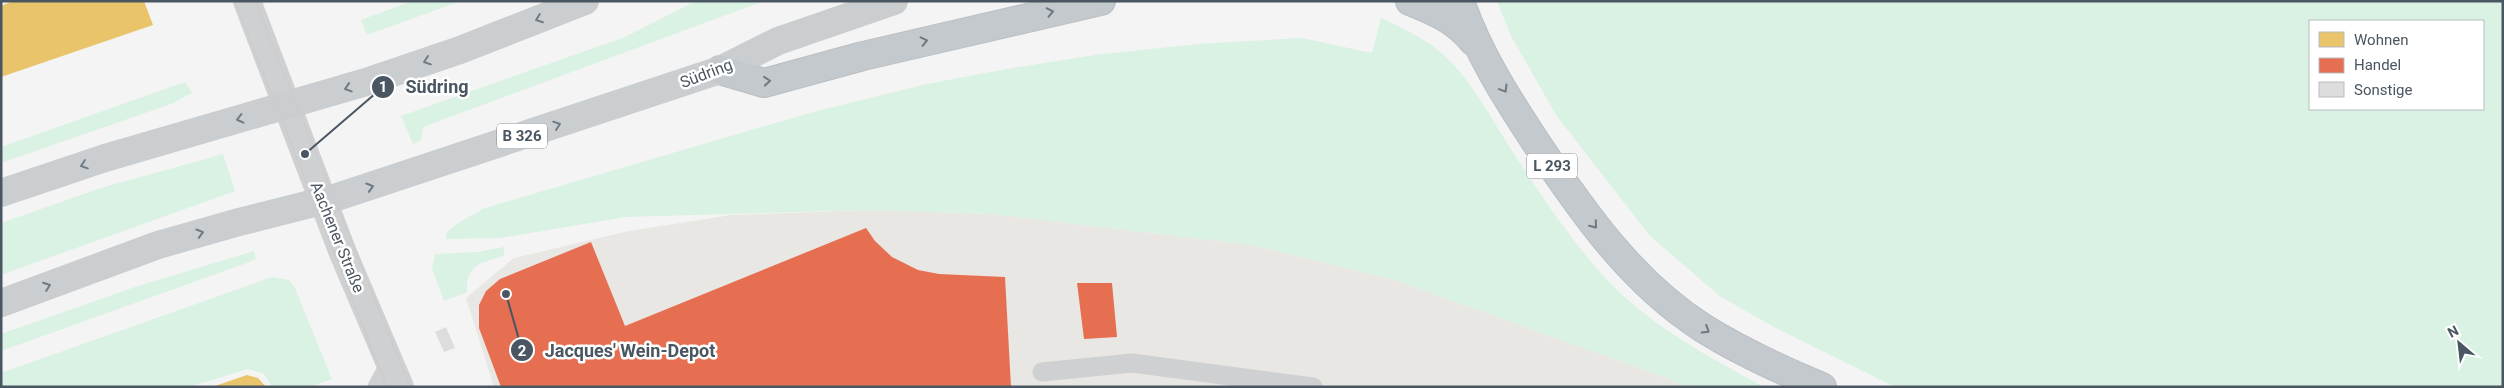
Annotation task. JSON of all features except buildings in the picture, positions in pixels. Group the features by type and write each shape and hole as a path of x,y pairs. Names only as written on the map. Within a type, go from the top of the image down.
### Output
{"highway":[{"path":"720,70 764,83 882,51 1101,1"},
{"path":"1410,1 1442,14 1464,30 1479,48"},
{"path":"1460,1 1479,48"},
{"name":"L 293","path":"1479,48 1563,182 1612,246 1638,275 1666,301 1703,328 1762,362 1822,387"}],"main road":[{"path":"1,193 123,153 287,107 366,82 460,50 585,1"},
{"path":"778,42 852,1"},
{"name":"Südring","path":"1,303 158,245 323,201 720,70 778,42 894,1"}],"street":[{"name":"Aachener Straße","path":"247,1 323,201 395,375"}],"lane":[{"path":"1042,372 1132,363 1313,387"},
{"path":"377,387 395,375"}],"shaded area":[{"path":"870,210 992,214 1252,245 1392,279 1667,378 1686,387 494,387 466,298 514,258 629,231 731,215"}],"green space":[{"path":"412,1 461,1 367,35 361,20"},
{"path":"696,1 764,1 423,127 421,141 413,144 401,116 625,37"},
{"path":"1497,1 2503,1 2503,387 1895,387 1776,328 1721,297 1650,236 1556,115 1511,36"},
{"path":"1381,18 1407,30 1439,51 1464,76 1559,220 1581,250 1611,284 1630,302 1672,334 1764,387 1686,387 1667,378 1392,279 1252,245 992,214 870,210 626,217 500,238 446,239 447,232 458,223 485,208 813,112 927,84 1095,55 1198,44 1302,38 1372,53"},
{"path":"185,82 192,93 171,104 1,163 1,147"},
{"path":"223,154 235,191 1,275 1,223 101,188"},
{"path":"504,247 504,256 482,263 472,270 467,283 467,292 444,301 432,269 435,254 478,252"},
{"path":"254,251 256,259 247,263 1,351 1,334 135,287"},
{"path":"272,277 289,280 294,286 332,379 309,387 272,387 264,374 248,369 189,387 1,387 1,373"}],"tram line":[{"path":"235,1 387,387"},
{"path":"255,1 410,387"}],"place":[{"name":"Südring","path":"305,154"},
{"name":"Jacques' Wein-Depot","path":"506,294"}]}
